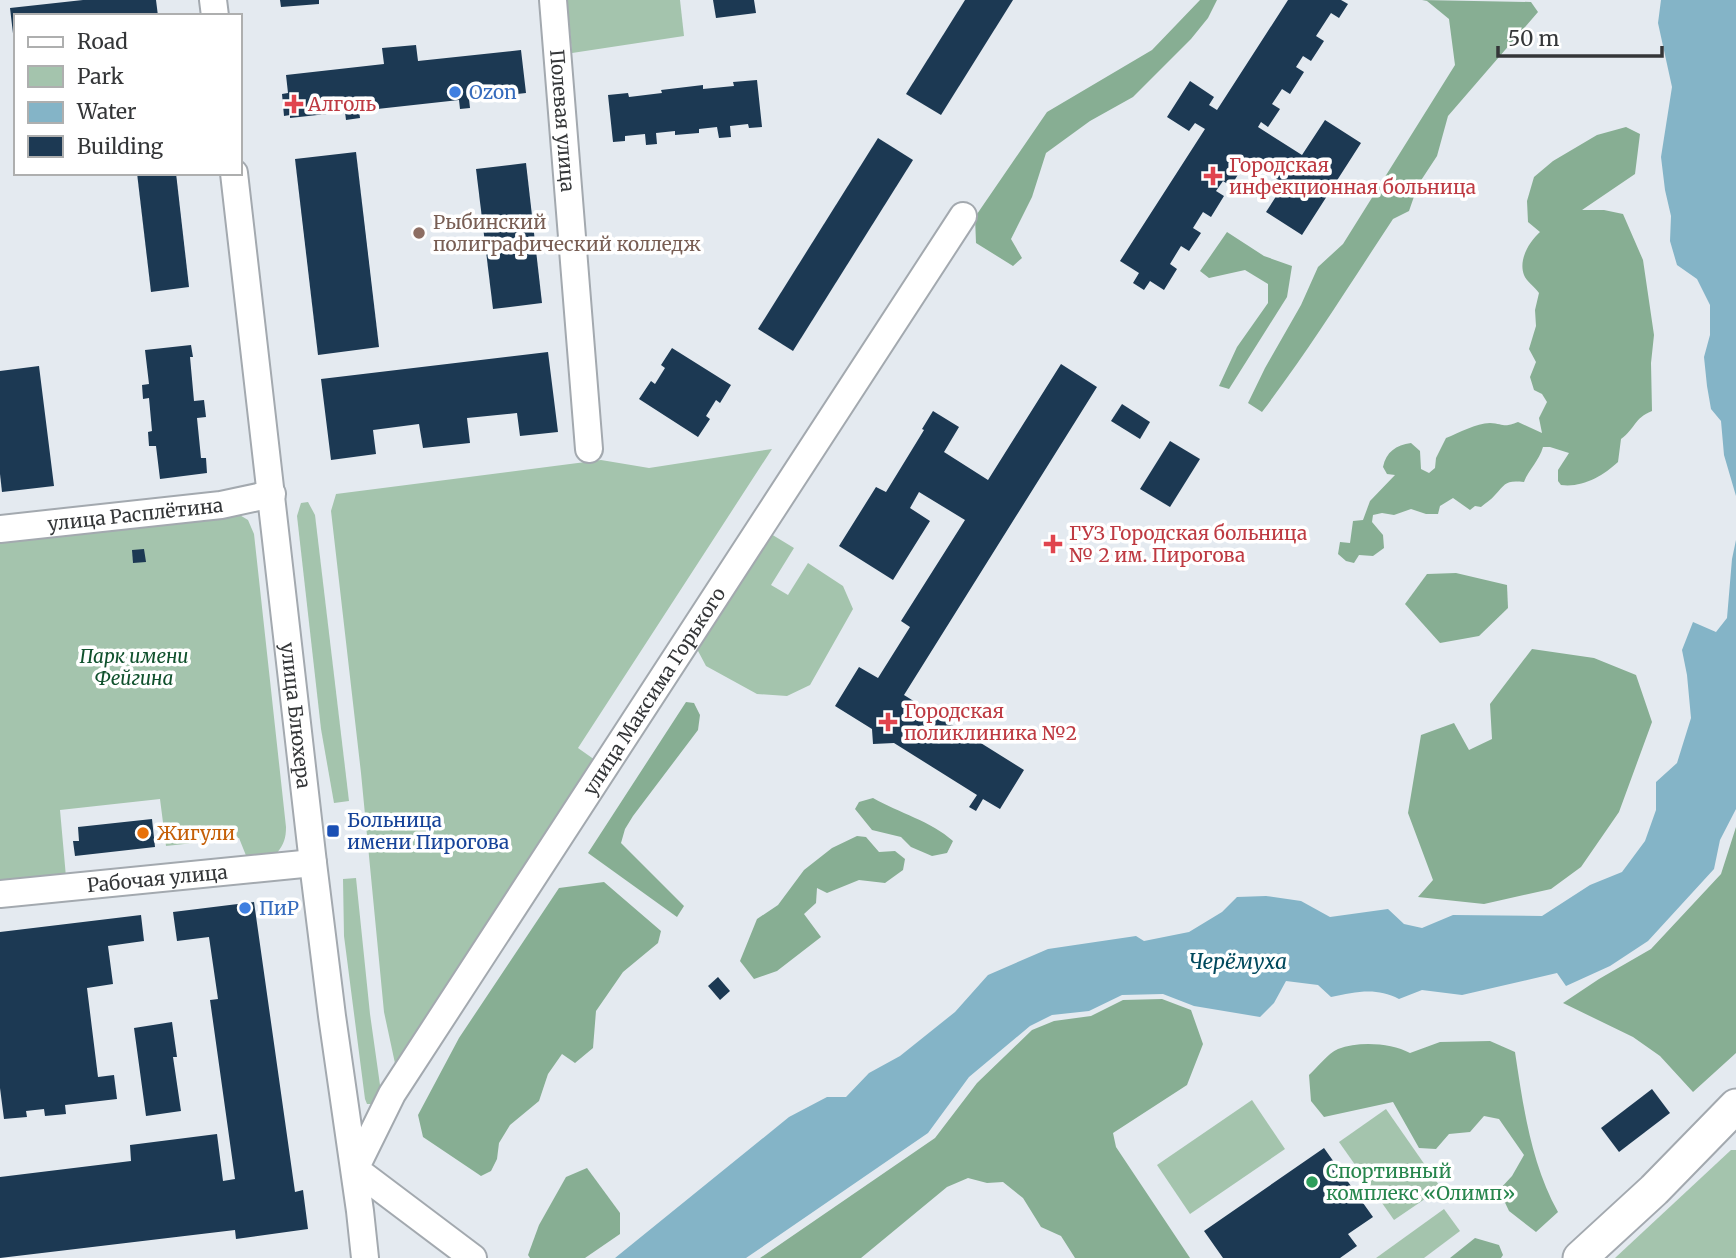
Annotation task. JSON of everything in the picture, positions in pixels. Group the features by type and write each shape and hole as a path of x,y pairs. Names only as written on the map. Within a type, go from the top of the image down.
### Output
{"main road":[{"path":"1580,1258 1733,1116"}],"street":[{"name":"Полевая улица","path":"553,0 589,449"},
{"name":"улица Блюхера","path":"234,175 313,863 365,1258"},
{"name":"улица Максима Горького","path":"355,1169 388,1100 963,216"},
{"name":"улица Расплётина","path":"0,529 221,505 272,494"},
{"name":"Рабочая улица","path":"0,894 313,863"},
{"path":"355,1169 474,1258"}],"green space":[{"path":"567,0 680,0 684,36 572,53"},
{"path":"1200,0 1217,0 1208,18 1191,39 1133,97 1090,121 1046,153 1032,197 1011,239 1022,258 1013,266 976,243 975,217 1047,112 1152,50"},
{"path":"1422,0 1531,2 1538,12 1448,116 1437,156 1418,185 1409,211 1393,219 1313,341 1262,412 1248,403 1301,305 1318,267 1343,244 1455,65 1449,19"},
{"path":"1626,127 1640,134 1635,174 1582,210 1604,210 1623,214 1643,260 1654,335 1651,363 1652,411 1641,417 1621,439 1618,462 1592,480 1577,485 1561,485 1558,481 1558,470 1569,453 1543,447 1524,482 1507,483 1481,507 1475,506 1470,510 1453,498 1440,506 1438,514 1426,514 1411,509 1394,515 1373,515 1372,522 1383,535 1384,548 1373,556 1359,555 1354,563 1346,561 1338,554 1340,542 1350,543 1353,521 1363,520 1370,501 1395,475 1387,474 1383,467 1389,453 1396,448 1411,443 1420,451 1421,469 1429,473 1435,468 1436,458 1446,438 1473,426 1518,422 1542,433 1539,418 1547,402 1542,394 1534,390 1530,377 1536,362 1529,349 1536,326 1535,310 1539,293 1525,277 1523,269 1526,251 1540,232 1528,222 1527,201 1534,177 1553,161 1597,135"},
{"path":"1227,232 1264,256 1292,266 1287,297 1229,389 1219,386 1237,347 1268,303 1268,284 1245,270 1209,278 1200,271"},
{"path":"772,449 578,748 595,760 396,1068 384,1012 361,773 331,511 336,494 601,460 649,468"},
{"path":"308,502 315,515 349,801 334,803 321,729 297,516 301,503"},
{"name":"Парк имени Фейгина","path":"238,514 248,520 254,534 286,827 284,841 279,850 277,853 247,858 239,838 166,846 160,799 60,810 66,877 0,883 0,540"},
{"path":"771,534 794,548 771,585 788,595 808,563 843,586 853,609 810,685 787,696 757,694 706,666 697,649"},
{"path":"1456,573 1507,585 1508,608 1479,636 1440,643 1405,604 1427,574"},
{"path":"1532,649 1594,658 1636,675 1652,722 1619,812 1581,867 1551,889 1484,904 1418,897 1433,880 1408,813 1421,735 1454,723 1469,750 1492,739 1490,704"},
{"path":"686,702 694,703 700,715 698,730 633,816 621,843 684,906 677,917 588,853"},
{"path":"873,798 944,834 953,841 947,853 932,856 911,847 901,837 872,830 855,809 859,802"},
{"path":"1736,827 1736,1053 1693,1092 1660,1056 1633,1037 1563,1003 1651,949 1721,874"},
{"path":"857,836 866,837 879,852 895,851 905,859 903,870 885,883 859,880 827,893 817,888 816,903 804,914 821,937 777,971 754,979 740,961 757,919 778,905 804,870 832,848"},
{"path":"356,878 380,1085 380,1096 372,1104 367,1104 365,1099 344,936 343,879"},
{"path":"604,882 661,931 658,943 623,972 596,1011 593,1048 575,1063 562,1054 548,1074 539,1101 510,1125 499,1143 497,1159 491,1171 481,1176 423,1137 418,1115 459,1038 559,888"},
{"path":"1162,999 1191,1010 1203,1044 1187,1085 1113,1133 1116,1147 1190,1258 1075,1258 1061,1236 1041,1227 1023,1198 1003,1182 987,1183 968,1178 947,1187 861,1258 760,1258 935,1138 977,1083 1032,1030 1054,1021 1091,1016 1123,1000"},
{"path":"1490,1041 1515,1052 1535,1154 1558,1212 1536,1232 1509,1211 1499,1190 1512,1176 1524,1155 1499,1119 1484,1116 1470,1132 1449,1134 1436,1149 1419,1148 1393,1102 1324,1117 1311,1101 1309,1075 1334,1051 1346,1046 1375,1044 1410,1053 1440,1042"},
{"path":"1252,1100 1285,1149 1190,1214 1157,1165"},
{"path":"1386,1109 1441,1188 1394,1220 1339,1142"},
{"path":"1731,1150 1736,1150 1736,1258 1615,1258"},
{"path":"587,1168 620,1213 620,1234 585,1258 530,1258 528,1255 539,1225 566,1177"},
{"path":"1444,1209 1460,1231 1424,1258 1376,1258"},
{"path":"1475,1238 1499,1245 1503,1255 1501,1258 1450,1258"}],"water":[{"path":"1661,0 1736,0 1736,496 1724,455 1721,421 1711,409 1707,386 1704,357 1710,335 1710,305 1697,279 1677,265 1670,241 1671,216 1661,157 1672,87 1658,23"},
{"name":"Черёмуха","path":"1736,540 1736,809 1720,840 1714,869 1648,941 1610,966 1566,986 1557,973 1462,995 1422,990 1399,999 1374,992 1331,997 1318,985 1286,981 1274,1003 1260,1017 1194,1006 1163,994 1122,995 1089,1011 1052,1015 1030,1026 969,1077 928,1133 746,1258 615,1258 789,1117 827,1097 846,1097 869,1073 900,1056 955,1012 988,975 1048,949 1136,936 1144,941 1189,932 1222,912 1237,897 1266,896 1301,901 1330,917 1388,909 1404,924 1422,928 1453,915 1542,916 1590,885 1622,872 1645,841 1656,810 1656,782 1677,763 1691,718 1682,650 1693,622 1716,632 1727,618"}],"building":[{"path":"83,0 156,0 158,14 14,14 14,42 10,8"},
{"path":"280,0 319,0 319,4 281,7"},
{"path":"713,0 754,0 756,13 716,18"},
{"path":"965,0 1013,0 941,115 906,94"},
{"path":"1288,0 1341,0 1348,4 1339,18 1331,13 1316,36 1324,41 1311,61 1303,56 1296,67 1304,72 1290,94 1282,89 1272,104 1280,109 1268,127 1261,122 1258,127 1302,155 1325,120 1361,143 1302,235 1266,212 1284,184 1240,155 1234,163 1242,168 1231,186 1223,181 1216,191 1224,196 1211,217 1203,212 1193,228 1201,233 1189,251 1181,246 1170,264 1177,269 1164,290 1150,281 1144,290 1133,283 1139,273 1120,261 1205,129 1195,123 1189,131 1167,117 1190,81 1214,97 1209,105 1217,110"},
{"path":"416,45 418,61 521,50 526,93 469,99 470,108 460,109 459,100 359,111 360,118 346,120 345,112 290,118 290,115 284,116 282,94 288,93 286,75 384,64 382,48"},
{"path":"757,80 762,127 749,128 748,124 730,126 731,137 719,138 717,127 699,129 699,133 656,133 657,144 646,145 645,134 625,136 625,141 613,142 608,95 628,93 629,97 703,85 703,89 734,86 733,82"},
{"path":"878,138 913,160 793,351 758,329"},
{"path":"356,152 379,347 318,355 295,159"},
{"path":"526,163 542,303 493,309 476,169"},
{"path":"137,175 176,175 189,287 151,292"},
{"path":"191,345 194,401 204,400 206,417 197,418 201,458 206,458 207,473 160,479 156,446 149,446 148,432 152,431 149,398 143,399 142,385 149,384 145,350"},
{"path":"672,348 731,385 720,403 716,400 706,416 710,419 698,437 639,399 651,381 655,384 665,368 661,365"},
{"path":"548,352 558,432 520,436 517,413 467,418 470,443 423,448 419,424 373,430 376,454 331,460 321,379"},
{"path":"1061,364 1097,387 904,695 1024,770 1000,809 983,799 976,811 969,807 977,795 894,743 873,744 872,729 835,706 859,667 878,678 910,627 901,621 965,520 919,492 910,508 930,521 893,580 839,546 876,487 886,492 933,411 959,427 944,452 988,480"},
{"path":"39,366 54,486 2,492 0,371"},
{"path":"1122,404 1150,422 1140,439 1111,421"},
{"path":"1170,441 1200,459 1170,507 1140,489"},
{"path":"144,549 146,562 133,563 132,550"},
{"path":"152,819 155,847 75,856 73,841 79,841 78,827"},
{"path":"254,902 295,1192 303,1190 308,1229 236,1239 235,1230 0,1258 0,1177 131,1161 130,1145 217,1134 223,1181 235,1179 210,1000 218,999 209,937 177,941 173,912"},
{"path":"141,915 144,941 108,946 113,984 87,988 98,1077 114,1075 117,1099 65,1105 66,1114 45,1116 44,1109 26,1111 27,1117 4,1119 0,1088 0,932"},
{"path":"718,977 730,991 720,1000 708,986"},
{"path":"172,1022 177,1057 173,1057 181,1111 146,1116 134,1028"},
{"path":"1652,1089 1670,1113 1619,1152 1601,1128"},
{"name":"Спортивный комплекс «Олимп»","path":"1324,1148 1373,1217 1348,1234 1357,1246 1340,1258 1223,1258 1204,1231"}],"place":[{"name":"Ozon","path":"455,92"},
{"name":"Алголь","path":"294,104"},
{"name":"Городская инфекционная больница","path":"1213,176"},
{"name":"Рыбинский полиграфический колледж","path":"419,233"},
{"name":"ГУЗ Городская больница № 2 им. Пирогова","path":"1053,544"},
{"name":"Городская поликлиника №2","path":"888,722"},
{"name":"Больница имени Пирогова","path":"333,831"},
{"name":"Жигули","path":"143,833"},
{"name":"ПиР","path":"245,908"},
{"name":"Спортивный комплекс «Олимп»","path":"1312,1182"}]}
